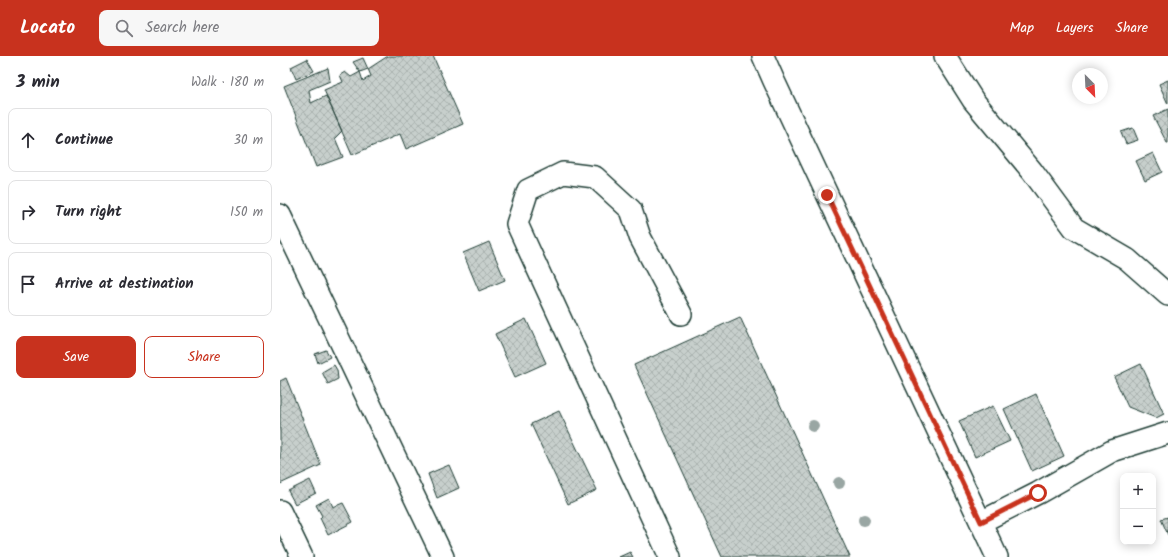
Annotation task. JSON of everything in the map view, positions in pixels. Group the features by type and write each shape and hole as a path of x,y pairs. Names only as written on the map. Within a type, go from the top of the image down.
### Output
{"street":[{"path":"764,56 774,81 997,557"},
{"path":"771,56 774,81"},
{"path":"945,56 973,100 1032,171 1074,228 1127,259 1168,295"},
{"path":"670,557 517,224 528,190 563,173 595,176 631,210 640,237 681,314"},
{"path":"280,215 443,557"},
{"path":"981,522 1038,493 1112,451 1168,433"},
{"path":"280,511 302,557"}],"building":[{"path":"388,56 433,56 463,124 406,149 400,134 352,155 324,90 343,82 340,75 345,72 351,77 360,72 363,81 371,76 368,69"},
{"path":"363,58 368,69 360,72 353,62"},
{"path":"307,59 314,71 296,79 291,67"},
{"path":"328,68 330,81 309,90 311,103 326,96 342,131 335,138 343,157 316,167 284,86"},
{"path":"1168,80 1168,104 1159,84"},
{"path":"1168,109 1168,143 1167,143 1153,116"},
{"path":"1133,128 1138,140 1126,144 1121,132"},
{"path":"1153,153 1162,172 1145,180 1136,161"},
{"path":"489,242 505,280 479,291 463,253"},
{"path":"740,317 850,557 722,557 634,365"},
{"path":"526,319 546,363 515,377 495,334"},
{"path":"326,350 330,357 318,363 315,354"},
{"path":"1141,364 1164,414 1156,418 1128,407 1114,377"},
{"path":"334,365 337,370 338,379 328,384 322,372"},
{"path":"286,378 321,465 280,484 280,381"},
{"path":"1036,394 1064,456 1032,471 1004,409"},
{"path":"993,406 1010,441 975,457 959,421"},
{"path":"559,411 597,490 568,504 531,424"},
{"path":"449,465 459,488 437,498 428,474"},
{"path":"310,480 316,493 295,504 288,491"},
{"path":"329,498 333,507 343,503 353,522 328,535 320,518 322,516 316,505"},
{"path":"1168,517 1168,535 1161,519"},
{"path":"630,552 633,557 619,557"}],"route":[{"path":"827,195 981,522 1038,493"}]}
